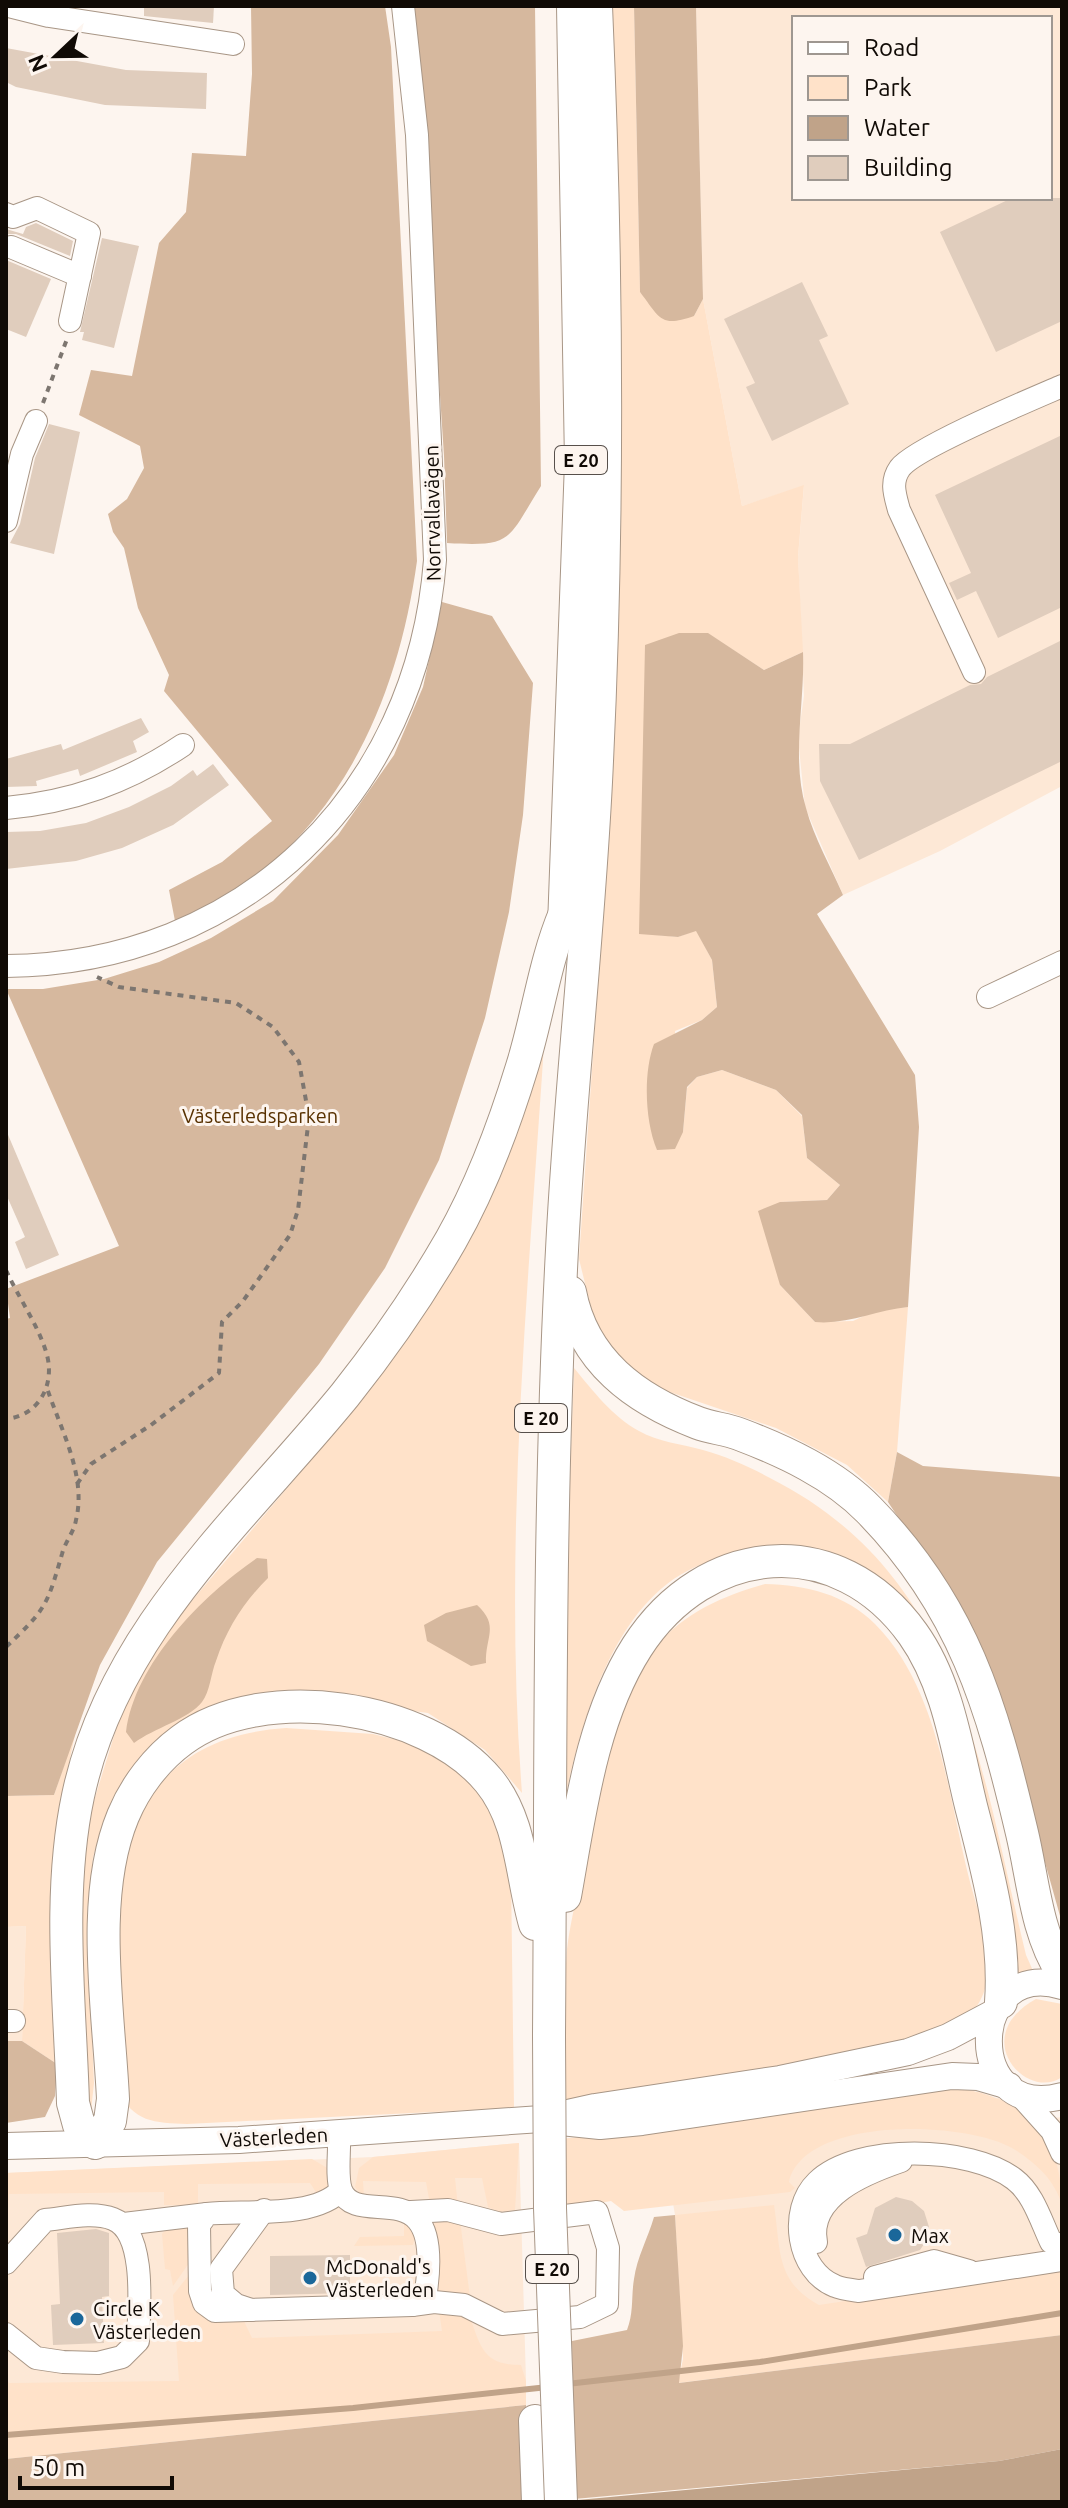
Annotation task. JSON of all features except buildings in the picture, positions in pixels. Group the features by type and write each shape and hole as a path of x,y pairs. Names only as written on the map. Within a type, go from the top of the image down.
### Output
{"highway":[{"name":"E 20","path":"538,2502 542,1932 541,1415 565,913 581,462 573,6"},
{"name":"E 20","path":"542,1932 562,1251 596,777 602,608 604,357 596,6"},
{"name":"E 20","path":"542,1932 523,1885 514,1828 505,1805 482,1773 453,1747 407,1724 315,1708 269,1709 210,1724 183,1739 157,1763 138,1788 114,1843 106,1886 105,1926 113,2099 110,2121 95,2143 79,2125 73,2103 68,1940 70,1858 78,1797 91,1747 113,1692 157,1617 201,1559 345,1394 405,1314 452,1238 486,1162 522,1067 550,949 565,913"},
{"name":"E 20","path":"562,1251 579,1328 602,1363 618,1379 655,1404 789,1455 832,1480 867,1507 942,1600 975,1669 993,1722 1044,1936 1062,1972"},
{"name":"E 20","path":"542,1932 565,1899 597,1742 622,1672 638,1646 657,1619 692,1587 745,1564 794,1561 830,1569 861,1583 890,1606 914,1636 934,1671 947,1709 998,1922 998,2007"},
{"name":"E 20","path":"541,2036 561,2502"}],"main road":[{"name":"Västerleden","path":"6,2146 339,2134 541,2119 595,2107 780,2079 908,2052 948,2037 998,2007 1018,1989 1033,1984 1062,1986"},
{"path":"998,2007 988,2032 988,2052 995,2070 1013,2089"},
{"name":"Västerleden","path":"541,2119 600,2126 952,2076 978,2077 1037,2098 1062,2096"}],"street":[{"path":"9,6 49,16 233,44"},
{"name":"Norrvallavägen","path":"6,966 75,962 154,942 237,902 273,879 311,844 346,803 400,713 417,669 433,594 435,512 417,135 403,6"},
{"path":"70,321 80,276 89,233 37,208 14,214 9,252 80,276"},
{"path":"974,672 899,510 893,488 896,476 916,454 1062,386"},
{"path":"6,521 22,454 36,421"},
{"path":"6,808 49,804 104,788 160,761 183,745"},
{"path":"988,997 1062,962"},
{"path":"1013,2089 1052,2131 1062,2153"},
{"path":"124,2224 207,2214 308,2208 332,2200 341,2190 339,2134"},
{"path":"1062,2245 1051,2242 1028,2195 1013,2177 997,2169 921,2154 899,2153 861,2158 835,2168 815,2183 803,2201 803,2253 817,2274 834,2286 859,2291 1062,2260"},
{"path":"207,2214 199,2225 198,2261 204,2303 215,2311 434,2302 464,2305 502,2324 580,2317 607,2304 608,2248 597,2212 501,2224 448,2210 411,2212 359,2205 341,2190"},
{"path":"256,2311 236,2305 223,2294 221,2269 264,2210"},
{"path":"411,2212 426,2234 428,2256 425,2298 412,2305"},
{"path":"6,2263 22,2250 30,2233 45,2220 111,2217 124,2224 134,2243 140,2306 138,2341 122,2357 98,2363 36,2358 6,2334"}],"path":[{"path":"36,421 52,386 53,373 58,371 64,354 70,321"},
{"path":"75,962 83,971 119,987 236,1003 273,1027 299,1062 309,1117 305,1174 290,1235 243,1301 222,1322 219,1373 151,1425 91,1464 77,1484"},
{"path":"6,1270 48,1356 47,1388 80,1498 76,1522 62,1552 56,1584 40,1615 6,1647"},
{"path":"6,1419 23,1418 47,1388"}],"shaded area":[{"path":"696,6 1062,6 1062,786 940,851 843,895 805,807 798,738 804,696 798,557 804,486 742,506 703,299"},
{"path":"26,1926 22,2041 6,2041 6,1927"},
{"path":"999,2098 1038,2120 1062,2117 1062,2287 807,2336 675,2215 673,2203 784,2112"},
{"path":"519,2143 526,2381 18,2409 6,2378 6,2173 373,2157"}],"green space":[{"path":"251,6 385,6 391,47 417,561 400,647 386,689 350,768 326,804 298,837 256,876 222,898 175,921 169,890 222,862 272,821 164,691 169,675 138,608 124,548 113,532 108,514 127,499 144,468 140,446 79,415 91,370 132,376 159,243 186,212 192,153 246,156 252,74"},
{"path":"410,6 535,6 541,486 514,529 497,541 485,543 447,543 417,42"},
{"path":"607,6 634,6 640,292 694,316 703,299 742,506 804,485 798,557 803,652 764,670 707,633 639,933 678,937 696,930 712,960 717,1007 702,1020 675,1031 683,1132 687,1088 697,1077 722,1070 776,1090 802,1116 807,1158 840,1185 827,1200 780,1202 780,1285 815,1322 853,1321 879,1309 908,1307 897,1452 888,1502 847,1465 776,1428 649,1385 598,1336 579,1259 612,779"},
{"path":"634,6 696,6 703,299 694,316 674,321 667,321 657,314 640,292"},
{"name":"Västerledsparken","path":"442,602 492,616 533,683 523,815 509,912 485,1018 439,1160 385,1268 319,1364 157,1562 100,1665 54,1795 6,1796 6,1319 10,1318 6,1289 119,1246 6,989 43,989 104,979 159,962 211,938 273,901 338,835 394,755 423,687"},
{"path":"679,633 708,633 764,670 803,652 799,750 802,789 813,830 843,895 817,914 915,1075 919,1127 908,1307 839,1321 815,1322 780,1285 758,1211 780,1202 827,1200 840,1185 807,1158 802,1115 776,1090 722,1070 697,1077 687,1087 683,1132 675,1149 657,1150 653,1139 647,1083 654,1044 702,1020 717,1007 712,960 696,931 678,937 639,934 645,645"},
{"path":"546,1014 520,1403 515,1598 522,1793 485,1750 428,1713 317,1698 265,1699 121,1785 104,1819 93,1857 87,1912 94,2083 91,2111 83,2084 79,1910 88,1820 127,1694 168,1629 365,1396 410,1332"},
{"path":"574,1368 604,1403 639,1431 729,1459 770,1478 834,1519 885,1567 923,1622 953,1682 994,1815 1026,1955 1034,1973 1018,1979 963,1738 881,1589 730,1559 720,1559 682,1574 650,1600 624,1633 603,1673 574,1759 557,1838"},
{"path":"897,1452 923,1466 1062,1477 1062,1923 1005,1720 972,1629 888,1502"},
{"path":"257,1558 267,1559 268,1578 251,1596 231,1627 202,1702 189,1713 134,1743 126,1732 132,1706 157,1657 194,1612"},
{"path":"765,1584 810,1589 851,1605 875,1624 896,1650 913,1679 938,1744 985,1937 988,1973 984,1993 973,2011 954,2024 899,2045 832,2059 566,2101 567,1949 597,1787 614,1727 639,1672 667,1635 706,1607"},
{"path":"477,1605 490,1626 486,1663 471,1666 427,1641 424,1625 446,1613"},
{"path":"286,1728 373,1734 421,1746 462,1772 493,1811 511,1873 514,2108 187,2124 146,2119 124,2101 119,2090 118,1915 126,1859 144,1810 174,1770 220,1742"},
{"path":"76,1730 61,1801 57,2064 22,2041 26,1926 6,1927 6,1796 54,1795"},
{"path":"1036,1999 1062,2004 1062,2077 1048,2082 1033,2081 1020,2073 1010,2062 1005,2047 1006,2031 1016,2014"},
{"path":"6,2041 22,2041 57,2064 55,2096 45,2117 6,2123"},
{"path":"937,2086 988,2095 1010,2104 1028,2117 1053,2153 1060,2177 1062,2205 1045,2174 1017,2151 995,2141 964,2133 891,2130 856,2135 824,2145 801,2160 789,2182 795,2188 790,2192 624,2211 611,2201 577,2207 561,2206 560,2139 666,2128"},
{"path":"519,2143 515,2210 498,2212 488,2207 482,2178 455,2178 458,2207 430,2204 426,2182 363,2181 364,2198 355,2187 359,2168 373,2157"},
{"path":"312,2159 329,2169 331,2184 319,2197 310,2183 198,2184 198,2205 164,2205 164,2192 9,2194 6,2236 6,2173"},
{"path":"774,2205 787,2275 794,2286 819,2305 1062,2268 1062,2335 678,2383 683,2359 675,2215"},
{"path":"434,2215 460,2220 470,2297 439,2296"},
{"path":"675,2215 683,2346 679,2383 1062,2335 1062,2449 999,2461 574,2499 572,2341 627,2330 635,2271 654,2217"},
{"path":"404,2218 415,2237 413,2245 354,2246 360,2237 404,2236"},
{"path":"188,2226 189,2263 173,2286 170,2270 165,2269 162,2234 168,2227"},
{"path":"189,2275 243,2319 252,2338 442,2331 439,2311 469,2315 485,2352 498,2362 521,2365 526,2381 526,2405 6,2459 6,2378 9,2383 179,2381 173,2295"},
{"path":"526,2405 531,2502 6,2502 6,2459"}],"water":[{"path":"1062,2449 1062,2502 556,2502 999,2461"}],"waterway":[{"path":"567,2384 760,2362 1062,2313"},
{"path":"6,2435 353,2408 548,2387"}],"place":[{"name":"Max","path":"895,2235"},
{"name":"McDonald's Västerleden","path":"310,2278"},
{"name":"Circle K Västerleden","path":"77,2319"}]}
